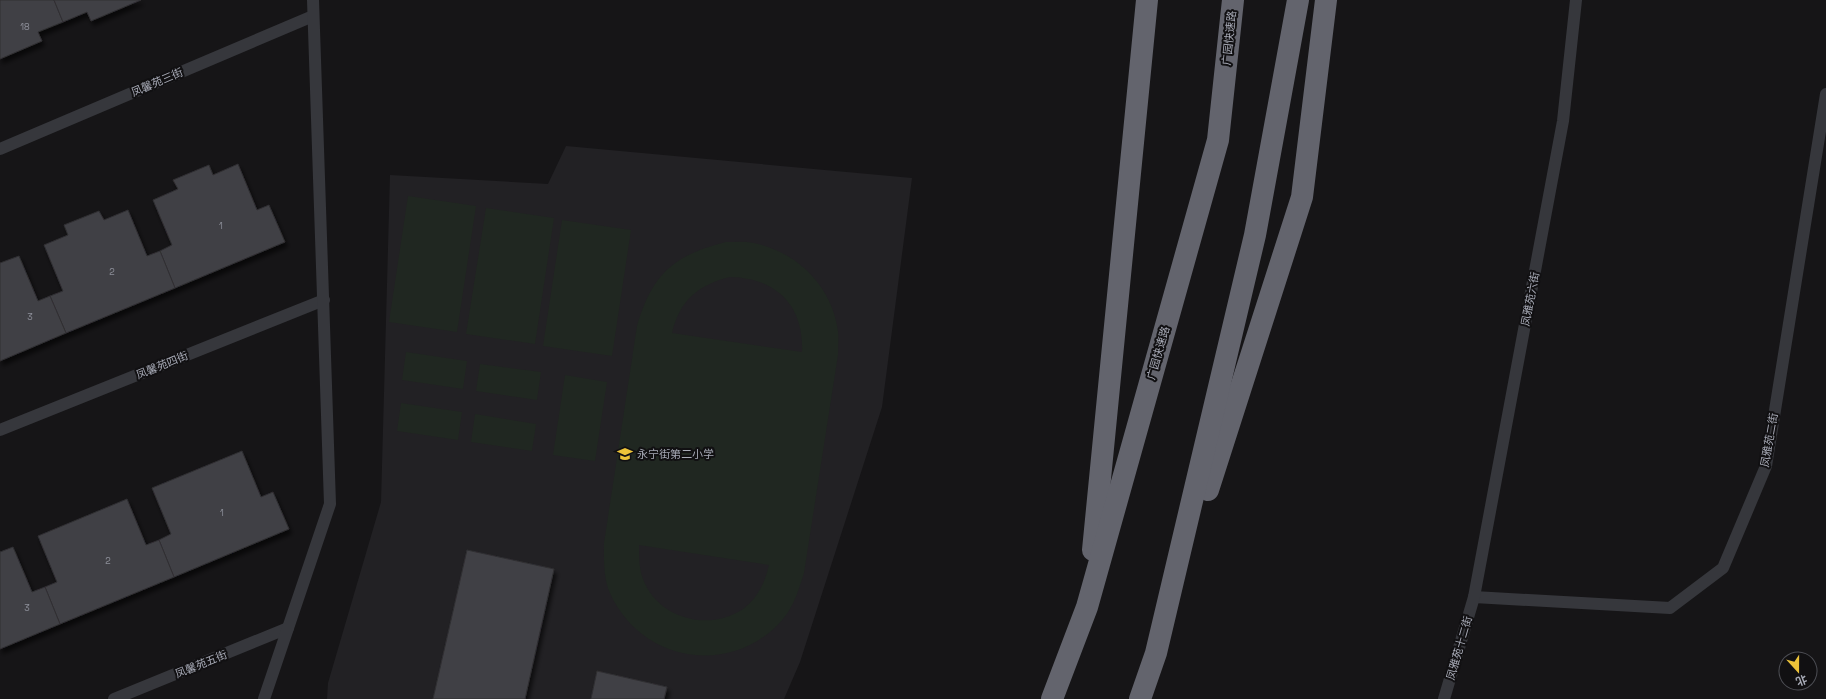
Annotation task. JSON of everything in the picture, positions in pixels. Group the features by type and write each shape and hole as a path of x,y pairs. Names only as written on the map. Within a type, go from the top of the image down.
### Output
{"highway":[{"path":"1087,607 1147,0"},
{"name":"广园快速路","path":"1052,699 1087,607 1218,140 1233,0"},
{"path":"1156,653 1255,235 1298,0"},
{"path":"1140,699 1302,197 1326,0"}],"lane":[{"path":"264,699 330,504 314,0"},
{"name":"凤雅苑六街","path":"1474,597 1563,121 1576,0"},
{"name":"凤馨苑三街","path":"0,149 314,16"},
{"name":"凤雅苑二街","path":"1474,597 1670,608 1723,568 1766,466 1826,94"},
{"name":"凤馨苑四街","path":"0,430 324,300"},
{"name":"凤雅苑十二街","path":"1444,699 1474,597"},
{"name":"凤馨苑五街","path":"114,699 288,628"}],"shaded area":[{"name":"永宁街第二小学","path":"566,146 912,178 882,407 800,662 784,699 327,699 328,683 381,502 390,175 548,184"},
{"path":"408,196 476,206 457,332 389,322"},
{"path":"486,208 554,218 535,344 466,334"},
{"path":"562,220 631,230 612,356 543,346"},
{"path":"726,242 751,242 784,254 798,263 820,286 834,315 838,331 838,355 804,573 796,597 783,619 762,638 739,650 714,655 689,654 665,648 643,635 624,617 610,593 606,581 604,562 604,543 637,326 643,308 658,280 668,269 679,261 692,253","holes":["730,277 761,283 774,289 784,297 792,308 798,321 802,352 672,333 675,321 680,311 692,296 709,284","639,545 769,565 757,595 743,609 730,616 715,620 700,620 686,618 672,612 660,604 650,593 643,579 639,558"]},
{"path":"406,352 467,361 463,389 402,380"},
{"path":"480,364 541,372 537,400 476,391"},
{"path":"565,375 607,382 595,461 553,455"},
{"path":"401,403 462,412 458,440 397,431"},
{"path":"475,414 536,424 532,451 471,442"}],"building":[{"path":"0,0 54,0 63,22 38,32 42,41 0,59"},
{"path":"54,0 141,0 91,21 87,12 63,22"},
{"path":"238,164 257,210 269,205 285,242 175,288 160,251 172,245 153,200 178,189 173,180 209,165 213,175"},
{"path":"128,210 147,256 160,251 175,288 66,333 50,296 63,291 44,245 68,235 64,225 99,211 104,220"},
{"path":"19,256 38,301 50,296 66,333 0,361 0,263"},
{"path":"242,451 261,497 273,492 289,529 174,577 159,540 171,534 152,488"},
{"path":"127,499 146,545 159,540 174,577 60,624 45,587 57,582 38,536"},
{"path":"13,547 32,592 45,587 60,624 0,649 0,552"},
{"path":"467,550 554,569 525,699 433,699"},
{"path":"597,671 667,687 664,699 591,699"}],"place":[{"name":"永宁街第二小学","path":"625,454"}]}
